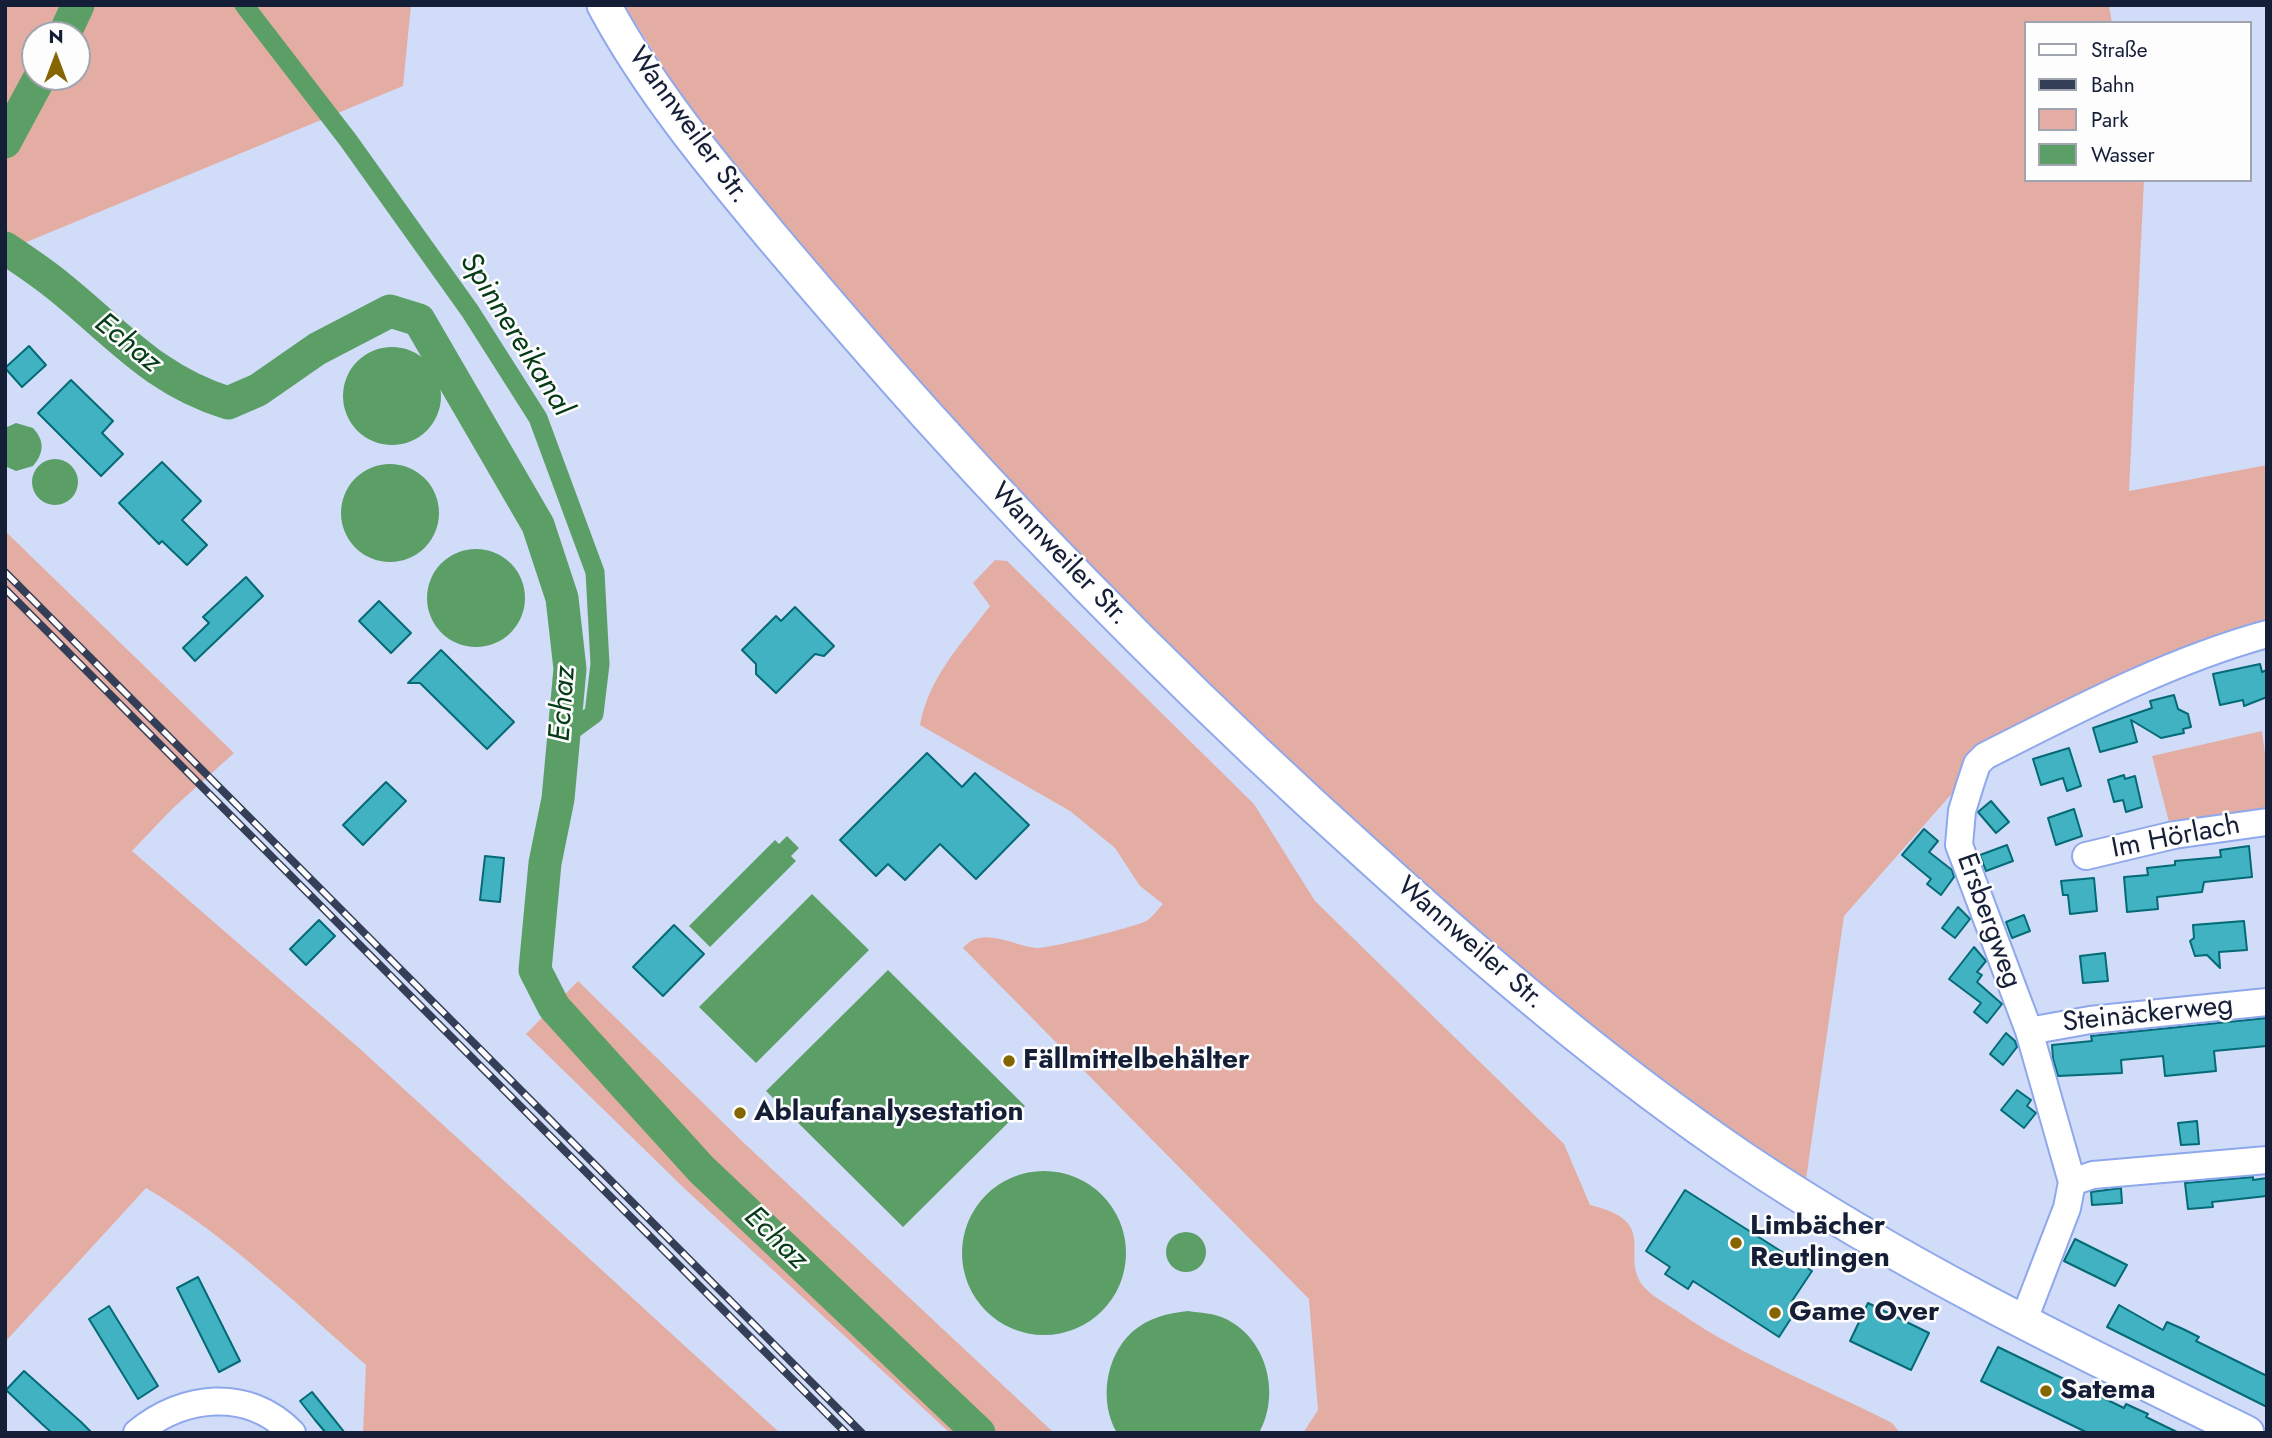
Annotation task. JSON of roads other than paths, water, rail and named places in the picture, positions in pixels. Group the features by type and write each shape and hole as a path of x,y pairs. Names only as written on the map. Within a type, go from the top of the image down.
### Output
{"main road":[{"name":"Wannweiler Str.","path":"604,5 660,94 742,201 839,316 995,490 1192,690 1326,818 1466,943 1689,1121 1803,1197 1912,1262 2023,1322 2247,1433"}],"street":[{"name":"Ersbergweg","path":"2023,1322 2067,1208 2072,1182 2029,1031 1959,845 1962,811 1978,764 1985,756 2146,678 2267,634"},
{"name":"Im Hörlach","path":"2086,856 2174,835 2267,822"},
{"name":"Steinäckerweg","path":"2029,1031 2090,1020 2267,1002"},
{"path":"2072,1182 2093,1175 2267,1160"},
{"path":"137,1433 155,1418 199,1401 230,1401 265,1411 292,1433"}],"water":[{"path":"392,347 411,350 427,361 438,377 441,396 438,415 427,431 411,442 392,445 373,442 357,431 346,415 343,396 346,377 357,361 373,350"},
{"path":"16,423 33,428 42,447 33,466 16,471 5,466 5,428"},
{"path":"55,459 72,465 78,482 72,499 55,505 38,499 32,482 38,465"},
{"path":"390,464 409,467 425,478 436,494 439,513 436,532 425,548 409,559 390,562 371,559 355,548 344,532 341,513 344,494 355,478 371,467"},
{"path":"476,549 495,552 511,563 522,579 525,598 522,617 511,633 495,644 476,647 457,644 441,633 430,617 427,598 430,579 441,563 457,552"},
{"path":"787,836 799,848 791,856 796,861 710,947 689,926 775,840 779,844"},
{"path":"812,894 869,950 756,1063 699,1007"},
{"path":"888,970 1025,1106 903,1227 766,1091"},
{"path":"1044,1171 1076,1177 1102,1195 1120,1221 1126,1253 1120,1285 1102,1311 1076,1329 1044,1335 1012,1329 986,1311 968,1285 962,1253 968,1221 986,1195 1012,1177"},
{"path":"1186,1232 1200,1238 1206,1252 1200,1266 1186,1272 1172,1266 1166,1252 1172,1238"},
{"path":"1188,1311 1226,1319 1252,1340 1266,1369 1269,1385 1266,1418 1259,1433 1117,1433 1111,1421 1107,1394 1116,1354 1132,1332 1145,1323"}],"waterway":[{"name":"Echaz","path":"71,21 78,5"},
{"name":"Spinnereikanal","path":"244,5 348,140 470,311 538,418 595,572 600,664 594,714 564,736"},
{"name":"Echaz","path":"5,142 32,91"},
{"name":"Echaz","path":"5,248 51,280 156,368 202,393 228,403 258,390 317,349 390,311 419,320 538,525 562,598 570,669 558,799 545,863 535,970 554,1007 701,1169 979,1433"}],"railway":[{"path":"5,572 862,1433"},
{"path":"5,589 846,1433"}],"place":[{"name":"Fällmittelbehälter","path":"1009,1061"},
{"name":"Ablaufanalysestation","path":"740,1113"},
{"name":"Limbächer Reutlingen","path":"1736,1243"},
{"name":"Game Over","path":"1775,1313"},
{"name":"Satema","path":"2046,1391"}]}
